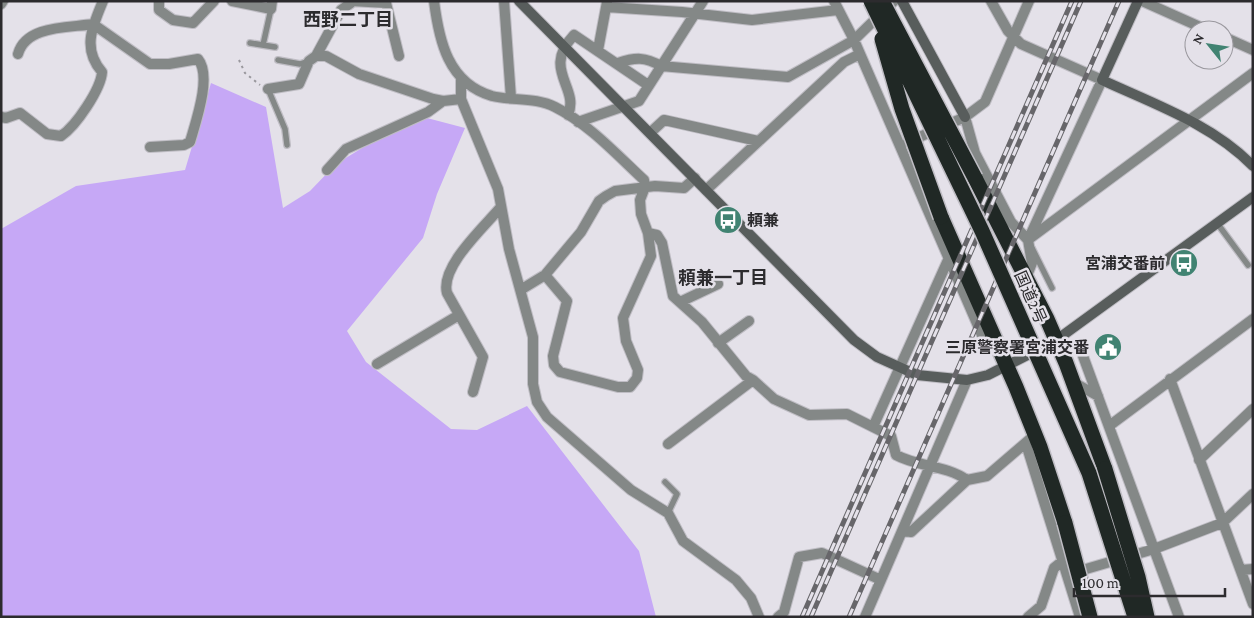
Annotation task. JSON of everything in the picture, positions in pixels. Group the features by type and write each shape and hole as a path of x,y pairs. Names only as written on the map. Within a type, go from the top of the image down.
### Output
{"highway":[{"name":"国道2号","path":"871,1 982,231 1089,473 1135,617"},
{"path":"882,1 1047,319 1073,382 1105,469 1138,577 1147,617"},
{"path":"879,18 883,45 902,109 941,217 1001,350 1030,439 1065,523 1090,617"}],"street":[{"path":"1,117 6,118 20,113 47,134 61,136 70,130 102,82 102,72 93,61 90,51 93,24 103,1"},
{"path":"159,1 159,10 173,20 193,23 214,1"},
{"path":"232,1 271,5"},
{"path":"434,1 440,38 461,80 461,99 493,172 498,189 509,249 522,289 533,337 533,384 537,402 547,417 631,490 668,513 683,541 736,580 751,598 759,617"},
{"path":"504,1 511,98"},
{"path":"520,1 854,340 877,357 900,369 918,375 967,380 988,375 1055,342 1253,197"},
{"path":"578,122 639,101 703,1"},
{"path":"618,63 636,57 650,59 661,66 788,76 854,40 894,1"},
{"path":"902,1 964,117 975,153 1011,222 1028,240 1032,263 1026,278"},
{"path":"991,1 1013,38 1021,44 1190,120 1229,145 1253,166"},
{"path":"899,146 964,117 984,102 1029,1"},
{"path":"1028,240 1041,223 1138,1"},
{"path":"1142,1 1185,20"},
{"path":"268,90 299,84 341,10 351,2 386,3 399,56"},
{"path":"598,50 606,4 752,20 836,6 854,40 982,335 1001,350"},
{"path":"18,54 21,45 29,36 40,32 93,24 150,64 169,64 198,59 203,65 205,78 190,142 184,145 150,146"},
{"path":"568,115 572,107 559,65 565,45 574,35 648,85"},
{"path":"1234,41 1253,50"},
{"path":"706,190 844,62 860,54"},
{"path":"312,59 326,56 359,74 443,102"},
{"path":"1041,223 1190,120 1253,73"},
{"path":"461,80 491,96 536,101 555,106 578,122 644,180 645,186 640,200 640,214 648,233 651,256 623,318 626,341 638,370 637,378 630,387 618,387 560,372 554,365 553,356 567,301 545,275"},
{"path":"327,170 346,149 428,112 443,102 461,99"},
{"path":"651,132 664,120 758,141"},
{"path":"522,289 545,275 581,232 599,201 616,190 645,186 684,188 695,178"},
{"path":"474,392 483,357 447,293 446,278 459,257 500,208"},
{"path":"648,233 657,235 662,243 673,296 702,322 746,376 774,399 809,415 847,414 891,436 896,455 906,461 958,473 967,480"},
{"path":"873,427 948,260"},
{"path":"680,302 718,284"},
{"path":"377,364 459,315"},
{"path":"1109,426 1253,319"},
{"path":"718,343 748,321"},
{"path":"1083,356 1179,617"},
{"path":"1170,379 1253,604"},
{"path":"668,444 753,380"},
{"path":"866,617 967,380"},
{"path":"1073,382 1098,396"},
{"path":"1199,460 1253,409"},
{"path":"903,531 911,532 967,480 987,476 1030,439 1080,617"},
{"path":"1069,574 1154,549 1222,523 1253,494"},
{"path":"778,617 784,612 799,557 822,553 881,580"},
{"path":"1028,617 1041,606 1054,568 1064,560"},
{"path":"1241,570 1253,569"}],"lane":[{"path":"263,45 271,5"},
{"path":"250,43 275,47"},
{"path":"278,60 300,64 312,59"},
{"path":"268,90 285,128 288,145"},
{"path":"1217,224 1248,265"},
{"path":"1028,240 1052,288"},
{"path":"666,482 677,494 668,513"}],"path":[{"path":"239,60 245,73 268,90"}],"shaded area":[{"path":"211,83 266,107 283,208 310,191 336,164 380,137 427,118 465,128 437,194 423,238 347,331 366,362 451,429 477,430 527,406 639,551 656,617 1,617 1,229 76,186 185,170"}],"railway":[{"path":"802,617 1072,1"},
{"path":"811,617 1081,1"},
{"path":"849,617 1119,1"}],"place":[{"name":"頼兼","path":"728,220"},
{"name":"宮浦交番前","path":"1184,263"},
{"name":"三原警察署宮浦交番","path":"1108,347"}],"district":[{"name":"西野二丁目","path":"348,20"},
{"name":"頼兼一丁目","path":"723,278"}]}
